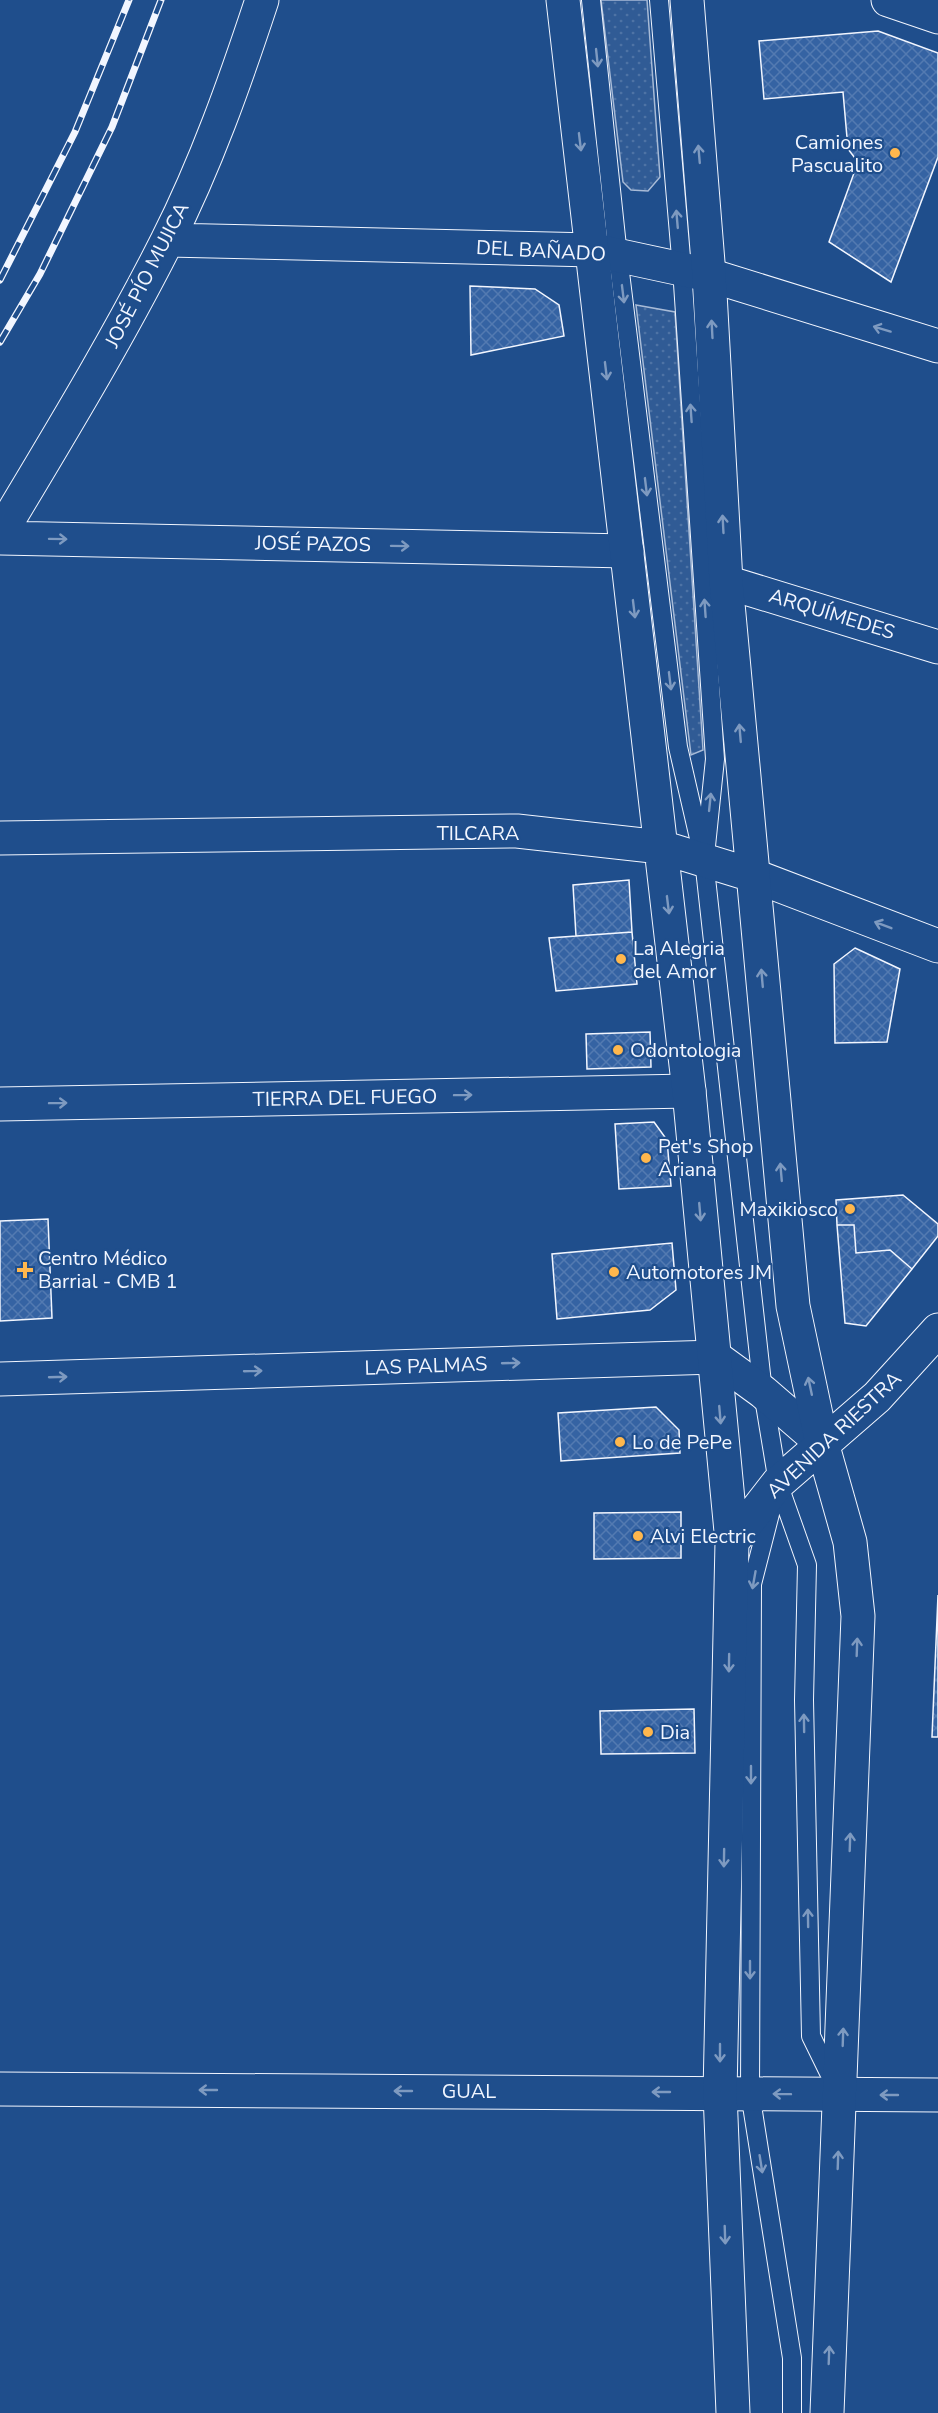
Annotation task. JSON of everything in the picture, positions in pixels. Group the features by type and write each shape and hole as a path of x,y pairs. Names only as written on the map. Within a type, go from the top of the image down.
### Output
{"street":[{"name":"JOSÉ PÍO MUJICA","path":"0,536 97,373 168,240 228,103 262,0"},
{"path":"563,0 605,253 627,551 689,1091 732,1542 735,2093 733,2413"},
{"path":"687,0 695,272 793,1306 822,1443 850,1542 858,1616 827,2413"},
{"path":"888,0 938,17"},
{"name":"DEL BAÑADO","path":"168,240 605,253 695,272 938,346"},
{"name":"JOSÉ PAZOS","path":"0,536 627,551"},
{"name":"ARQUÍMEDES","path":"726,582 938,647"},
{"name":"TILCARA","path":"0,838 517,831 661,847 752,875 938,946"},
{"name":"TIERRA DEL FUEGO","path":"0,1104 689,1091"},
{"name":"AVENIDA RIESTRA","path":"732,1542 778,1483 877,1397 938,1330"},
{"path":"715,1357 763,1392 822,1443"},
{"name":"LAS PALMAS","path":"0,1379 715,1357"},
{"name":"GUAL","path":"0,2090 938,2095"}],"lane":[{"path":"591,0 605,253 678,747 704,860 763,1392 778,1483 807,1565 804,1700 811,2036 840,2095"},
{"path":"659,0 695,272 715,759 704,860"},
{"path":"778,1483 752,1584 735,2093 792,2358 792,2413"}],"shaded area":[{"path":"601,0 647,0 660,177 648,191 631,190 623,182"},
{"path":"636,305 675,312 703,750 691,755"}],"building":[{"name":"Camiones Pascualito","path":"878,31 938,53 938,157 891,282 829,242 858,162 848,149 843,92 764,99 759,41"},
{"path":"470,286 535,289 559,305 564,336 471,355"},
{"path":"629,880 632,932 576,936 573,885"},
{"path":"632,932 637,984 556,991 549,938"},
{"path":"855,948 900,969 887,1042 835,1043 834,964"},
{"name":"Odontologia","path":"650,1032 651,1067 587,1069 586,1034"},
{"path":"654,1122 667,1140 671,1186 619,1189 615,1124"},
{"path":"903,1195 938,1224 938,1236 912,1269 890,1250 856,1253 854,1225 837,1225 836,1200"},
{"name":"Centro Médico Barrial - CMB 1","path":"48,1219 52,1318 0,1321 0,1221"},
{"path":"837,1225 854,1225 856,1253 890,1250 912,1269 866,1326 845,1323"},
{"name":"Automotores JM","path":"672,1243 676,1290 650,1310 557,1319 552,1254"},
{"name":"Lo de PePe","path":"656,1407 679,1430 680,1453 561,1461 558,1413"},
{"name":"Alvi Electric","path":"681,1512 681,1558 594,1559 594,1513"},
{"path":"938,1595 938,1737 932,1737"},
{"name":"Dia","path":"694,1709 695,1753 601,1754 600,1711"}],"railway":[{"path":"0,280 75,132 129,0"},
{"path":"0,342 40,274 112,127 161,0"}],"place":[{"name":"Camiones Pascualito","path":"895,153"},
{"name":"La Alegria del Amor","path":"621,959"},
{"name":"Odontologia","path":"618,1050"},
{"name":"Pet's Shop Ariana","path":"646,1158"},
{"name":"Maxikiosco","path":"850,1209"},
{"name":"Centro Médico Barrial - CMB 1","path":"25,1270"},
{"name":"Automotores JM","path":"614,1272"},
{"name":"Lo de PePe","path":"620,1442"},
{"name":"Alvi Electric","path":"638,1536"},
{"name":"Dia","path":"648,1732"}]}
